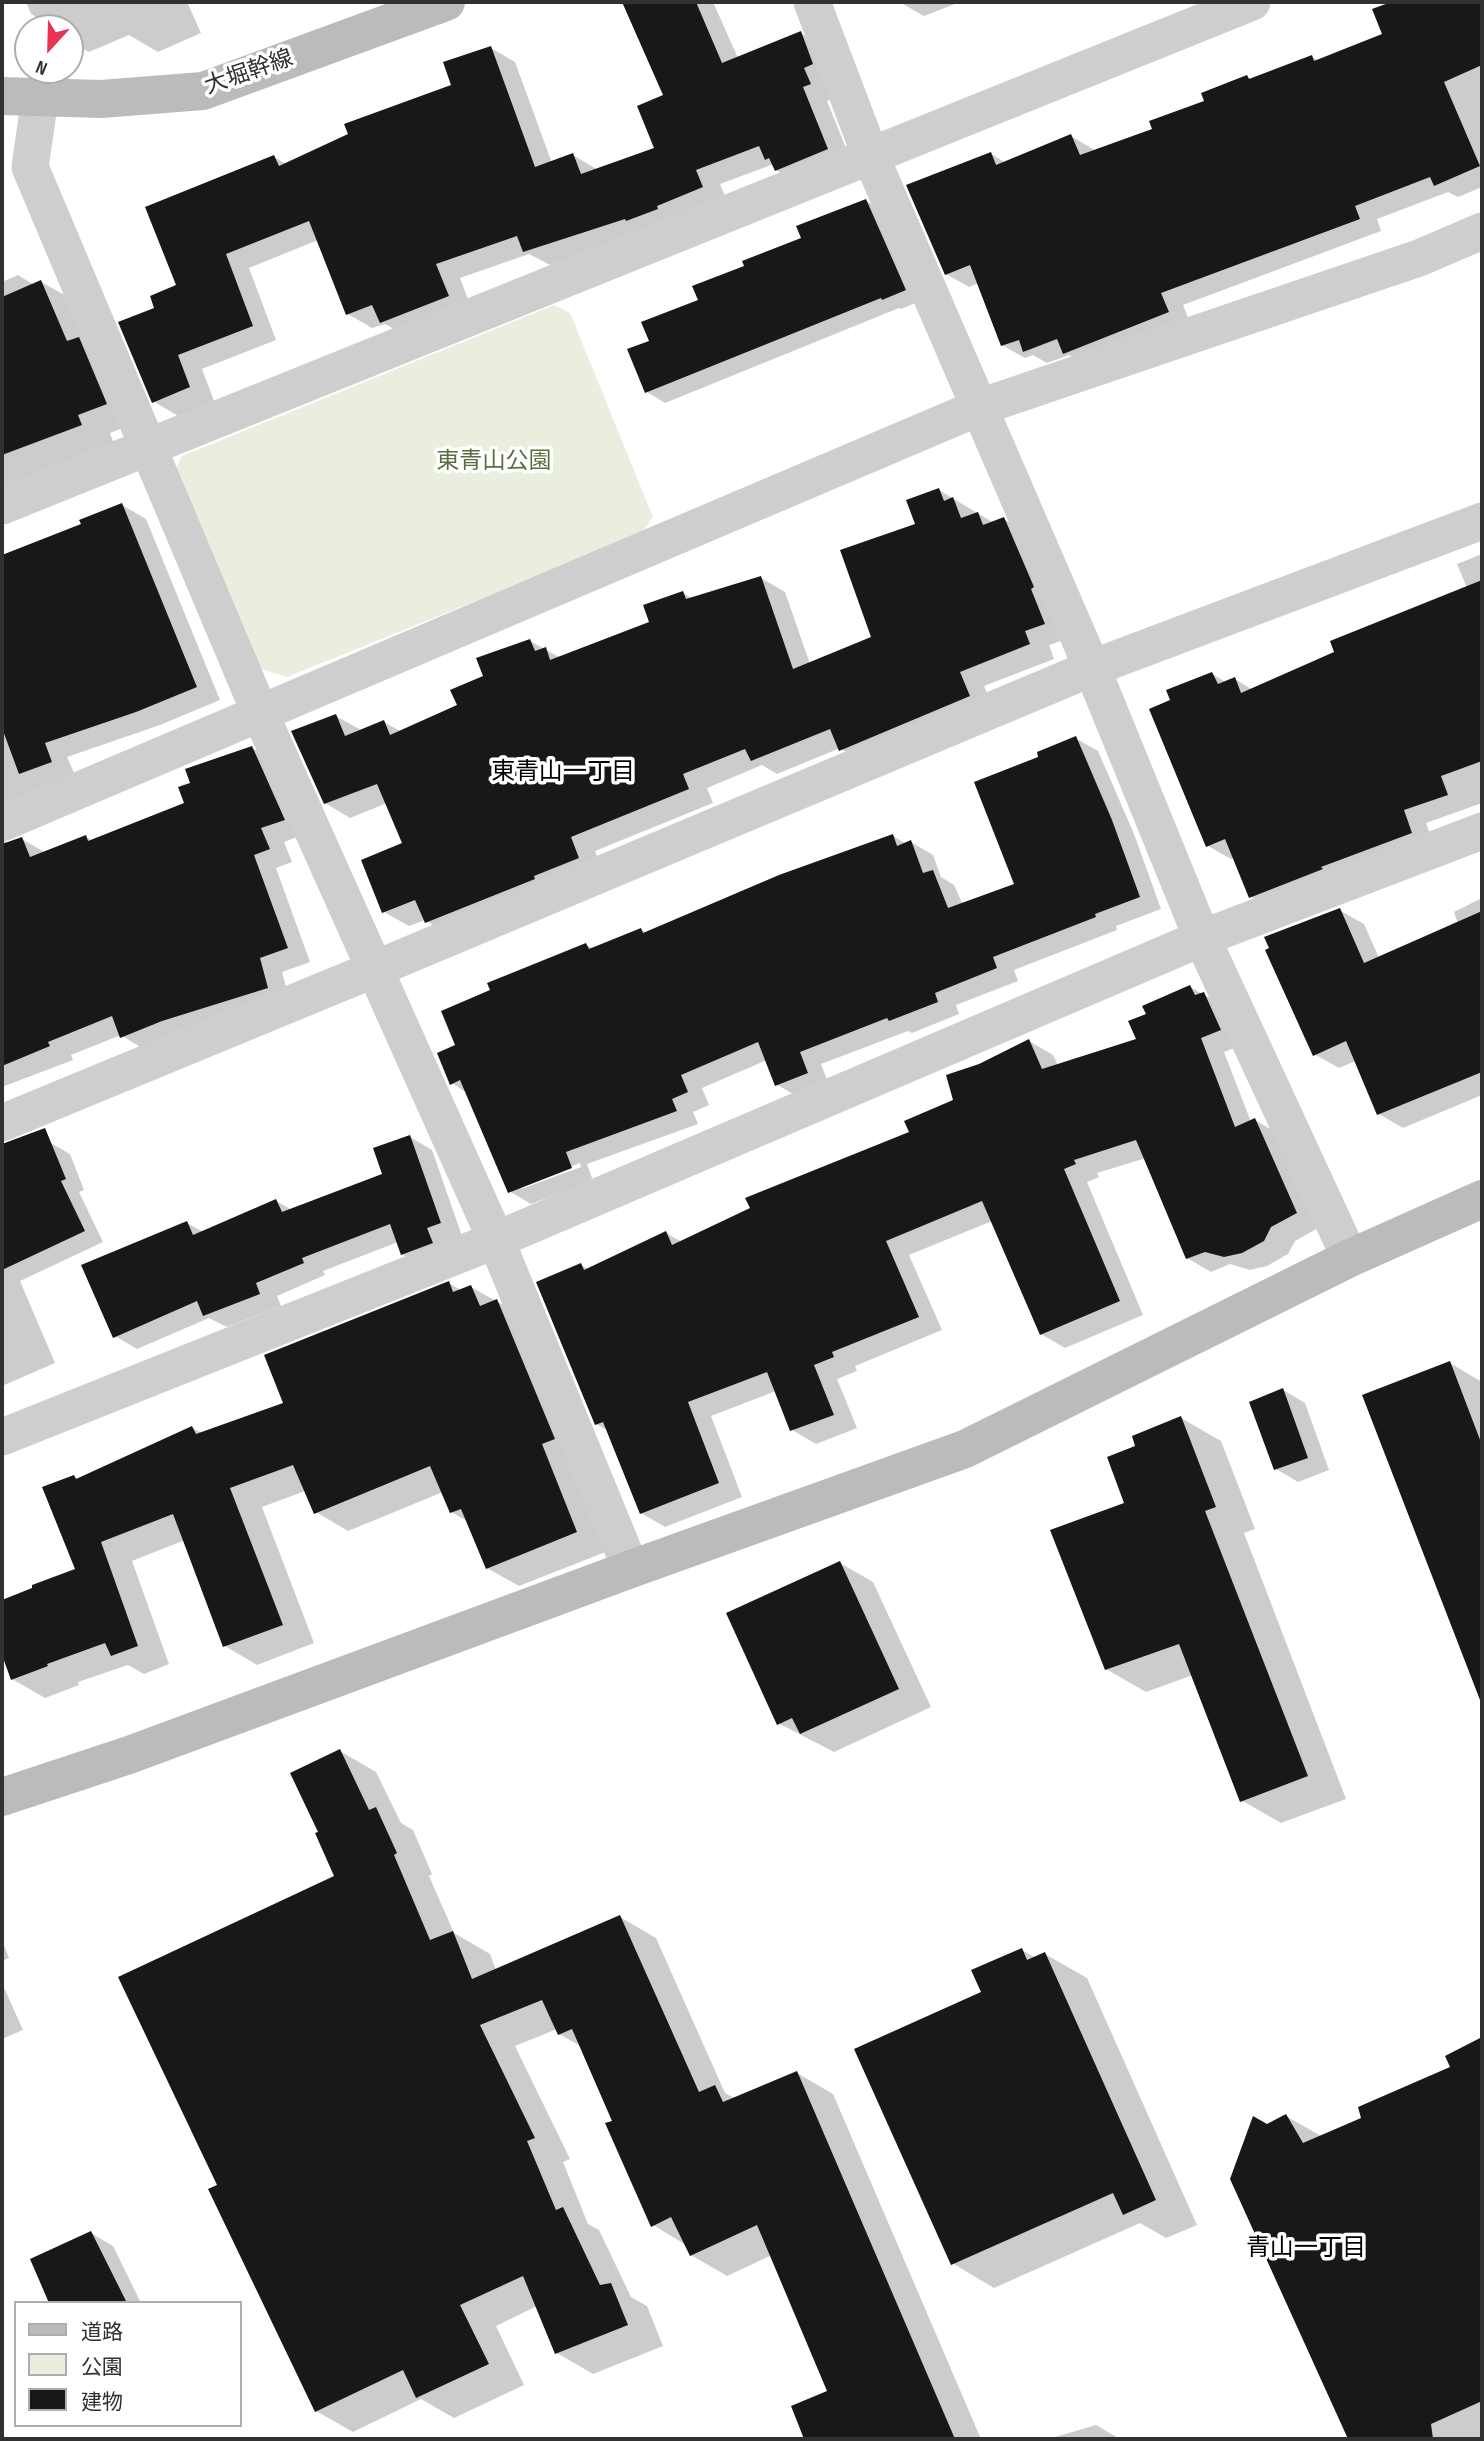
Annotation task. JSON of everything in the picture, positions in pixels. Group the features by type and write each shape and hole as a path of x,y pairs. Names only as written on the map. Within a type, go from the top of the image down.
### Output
{"street":[{"name":"大堀幹線","path":"2,96 101,99 203,91 446,2"},
{"path":"812,2 871,157 1092,668 1202,938 1350,1258"},
{"path":"2,506 1252,2"},
{"path":"40,98 16,173 148,446 260,713 496,1240 631,1569"},
{"path":"2,823 980,407 1419,258 1482,231"},
{"path":"2,1123 1092,668 1482,521"},
{"path":"2,1437 496,1240 1202,938 1482,831"},
{"path":"2,1797 129,1755 631,1569 965,1449 1350,1258 1482,1199"}],"green space":[{"name":"東青山公園","path":"554,305 570,313 653,517 640,535 287,677 257,668 172,478 182,456"}],"building":[{"path":"622,2 696,2 722,63 801,31 813,64 804,68 811,84 803,87 828,149 775,171 769,158 765,160 759,146 696,170 703,187 626,221 625,219 523,252 517,236 436,264 449,296 380,323 372,305 346,315 309,221 226,254 253,326 178,355 190,387 152,403 118,322 154,308 150,296 176,285 145,207 274,155 279,166 348,134 344,124 451,85 443,62 491,46 535,167 573,153 581,174 654,148 637,106 663,95"},
{"path":"1391,2 1482,2 1482,65 1444,82 1480,166 1434,186 1430,177 1355,206 1360,219 1161,293 1169,312 1063,354 1057,339 1023,352 1019,340 1001,346 970,265 945,275 906,185 991,152 996,165 1071,134 1080,155 1152,129 1149,121 1204,101 1201,93 1247,75 1249,79 1312,55 1314,61 1382,34 1372,9"},
{"path":"866,199 906,290 645,393 627,349 649,341 641,322 698,300 692,286 744,266 742,261 801,238 796,226"},
{"path":"41,280 67,341 79,337 107,404 78,415 82,425 2,455 2,297"},
{"path":"939,488 944,501 953,497 961,518 978,512 983,525 1004,517 1034,587 1031,589 1045,624 1025,631 1030,644 960,672 970,696 839,751 830,729 751,761 745,749 683,774 689,789 571,837 579,858 534,876 535,879 425,923 415,900 382,913 361,860 402,843 377,784 324,804 291,731 336,714 345,736 384,720 390,735 457,705 450,690 483,676 476,658 530,639 535,651 546,647 550,660 649,622 643,605 683,591 686,599 761,576 793,669 871,637 840,550 915,524 906,500"},
{"path":"122,503 197,687 136,712 45,743 52,762 19,774 2,728 2,555 81,524 79,520"},
{"path":"1482,580 1482,761 1441,776 1448,795 1404,810 1412,833 1321,867 1323,869 1249,898 1225,839 1206,847 1149,709 1170,700 1166,690 1212,672 1218,684 1235,677 1241,693 1334,652 1330,641"},
{"path":"1076,736 1112,820 1140,897 993,957 997,968 935,993 938,1002 889,1021 887,1018 800,1052 808,1073 775,1086 758,1042 681,1075 688,1092 672,1099 677,1111 566,1152 572,1168 508,1193 460,1080 450,1085 437,1053 455,1045 441,1011 490,990 487,983 586,943 589,949 641,928 643,933 779,875 893,834 897,846 911,840 923,873 933,870 948,908 1014,884 974,782 1038,757 1037,752"},
{"path":"252,746 285,820 261,828 270,849 254,855 288,948 260,958 268,988 162,1021 120,1038 112,1016 48,1042 50,1046 2,1066 2,844 22,837 30,857 86,835 88,841 184,803 178,787 190,783 185,769"},
{"path":"1340,908 1364,963 1482,911 1482,1072 1377,1115 1346,1041 1313,1056 1265,950 1269,948 1264,937"},
{"path":"1190,985 1195,995 1204,992 1221,1030 1201,1038 1235,1127 1255,1118 1297,1213 1271,1227 1264,1241 1242,1253 1224,1257 1205,1252 1186,1259 1136,1140 1074,1160 1076,1164 1064,1169 1120,1301 1040,1335 982,1201 886,1241 919,1317 832,1352 834,1357 814,1365 834,1415 790,1431 767,1372 688,1402 719,1483 640,1514 603,1422 595,1425 536,1282 581,1263 584,1270 666,1231 672,1245 750,1208 745,1198 909,1132 904,1121 953,1100 946,1075 979,1064 1029,1039 1042,1069 1136,1039 1128,1021 1146,1014 1142,1006"},
{"path":"45,1128 66,1179 61,1181 85,1231 2,1270 2,1144"},
{"path":"410,1135 441,1223 427,1228 433,1243 401,1255 390,1224 302,1258 304,1263 256,1283 260,1294 203,1316 197,1301 113,1338 81,1265 187,1221 193,1235 276,1199 282,1212 382,1174 373,1148"},
{"path":"449,1281 453,1292 471,1285 480,1306 497,1299 555,1439 542,1444 577,1532 486,1569 461,1509 450,1513 430,1466 314,1514 293,1465 230,1488 283,1625 223,1647 173,1514 101,1542 138,1646 111,1656 105,1643 11,1680 2,1655 2,1600 75,1569 42,1487 74,1475 76,1479 192,1426 196,1434 283,1403 264,1355"},
{"path":"1450,1361 1482,1445 1480,1700 1362,1395"},
{"path":"1283,1388 1308,1458 1274,1470 1249,1402"},
{"path":"1181,1416 1216,1507 1205,1511 1308,1776 1240,1802 1179,1644 1105,1670 1050,1530 1124,1503 1107,1457 1135,1446 1132,1436"},
{"path":"840,1561 899,1689 800,1734 792,1718 777,1725 726,1613"},
{"path":"340,1749 369,1810 376,1807 397,1853 394,1855 430,1940 453,1931 472,1979 620,1915 699,2092 715,2085 723,2102 797,2071 955,2439 804,2439 791,2406 827,2391 757,2225 690,2256 671,2217 651,2227 605,2123 612,2121 572,2029 558,2035 542,2000 480,2025 535,2138 527,2141 556,2210 563,2207 600,2285 611,2283 628,2325 555,2354 523,2276 460,2305 489,2364 416,2398 403,2370 315,2412 208,2189 217,2185 118,1977 334,1876 315,1833 318,1832 290,1773"},
{"path":"1022,1948 1027,1960 1045,1952 1156,2200 1123,2215 1113,2193 951,2265 854,2049 981,1992 971,1970"},
{"path":"1482,2037 1482,2401 1431,2424 1433,2439 1348,2439 1230,2179 1253,2116 1267,2124 1286,2114 1303,2143 1361,2118 1358,2107 1450,2067 1445,2056"},
{"path":"91,2231 126,2301 48,2301 30,2259"}],"district":[{"name":"東青山一丁目","path":"563,773"},
{"name":"青山一丁目","path":"1306,2249"}]}
